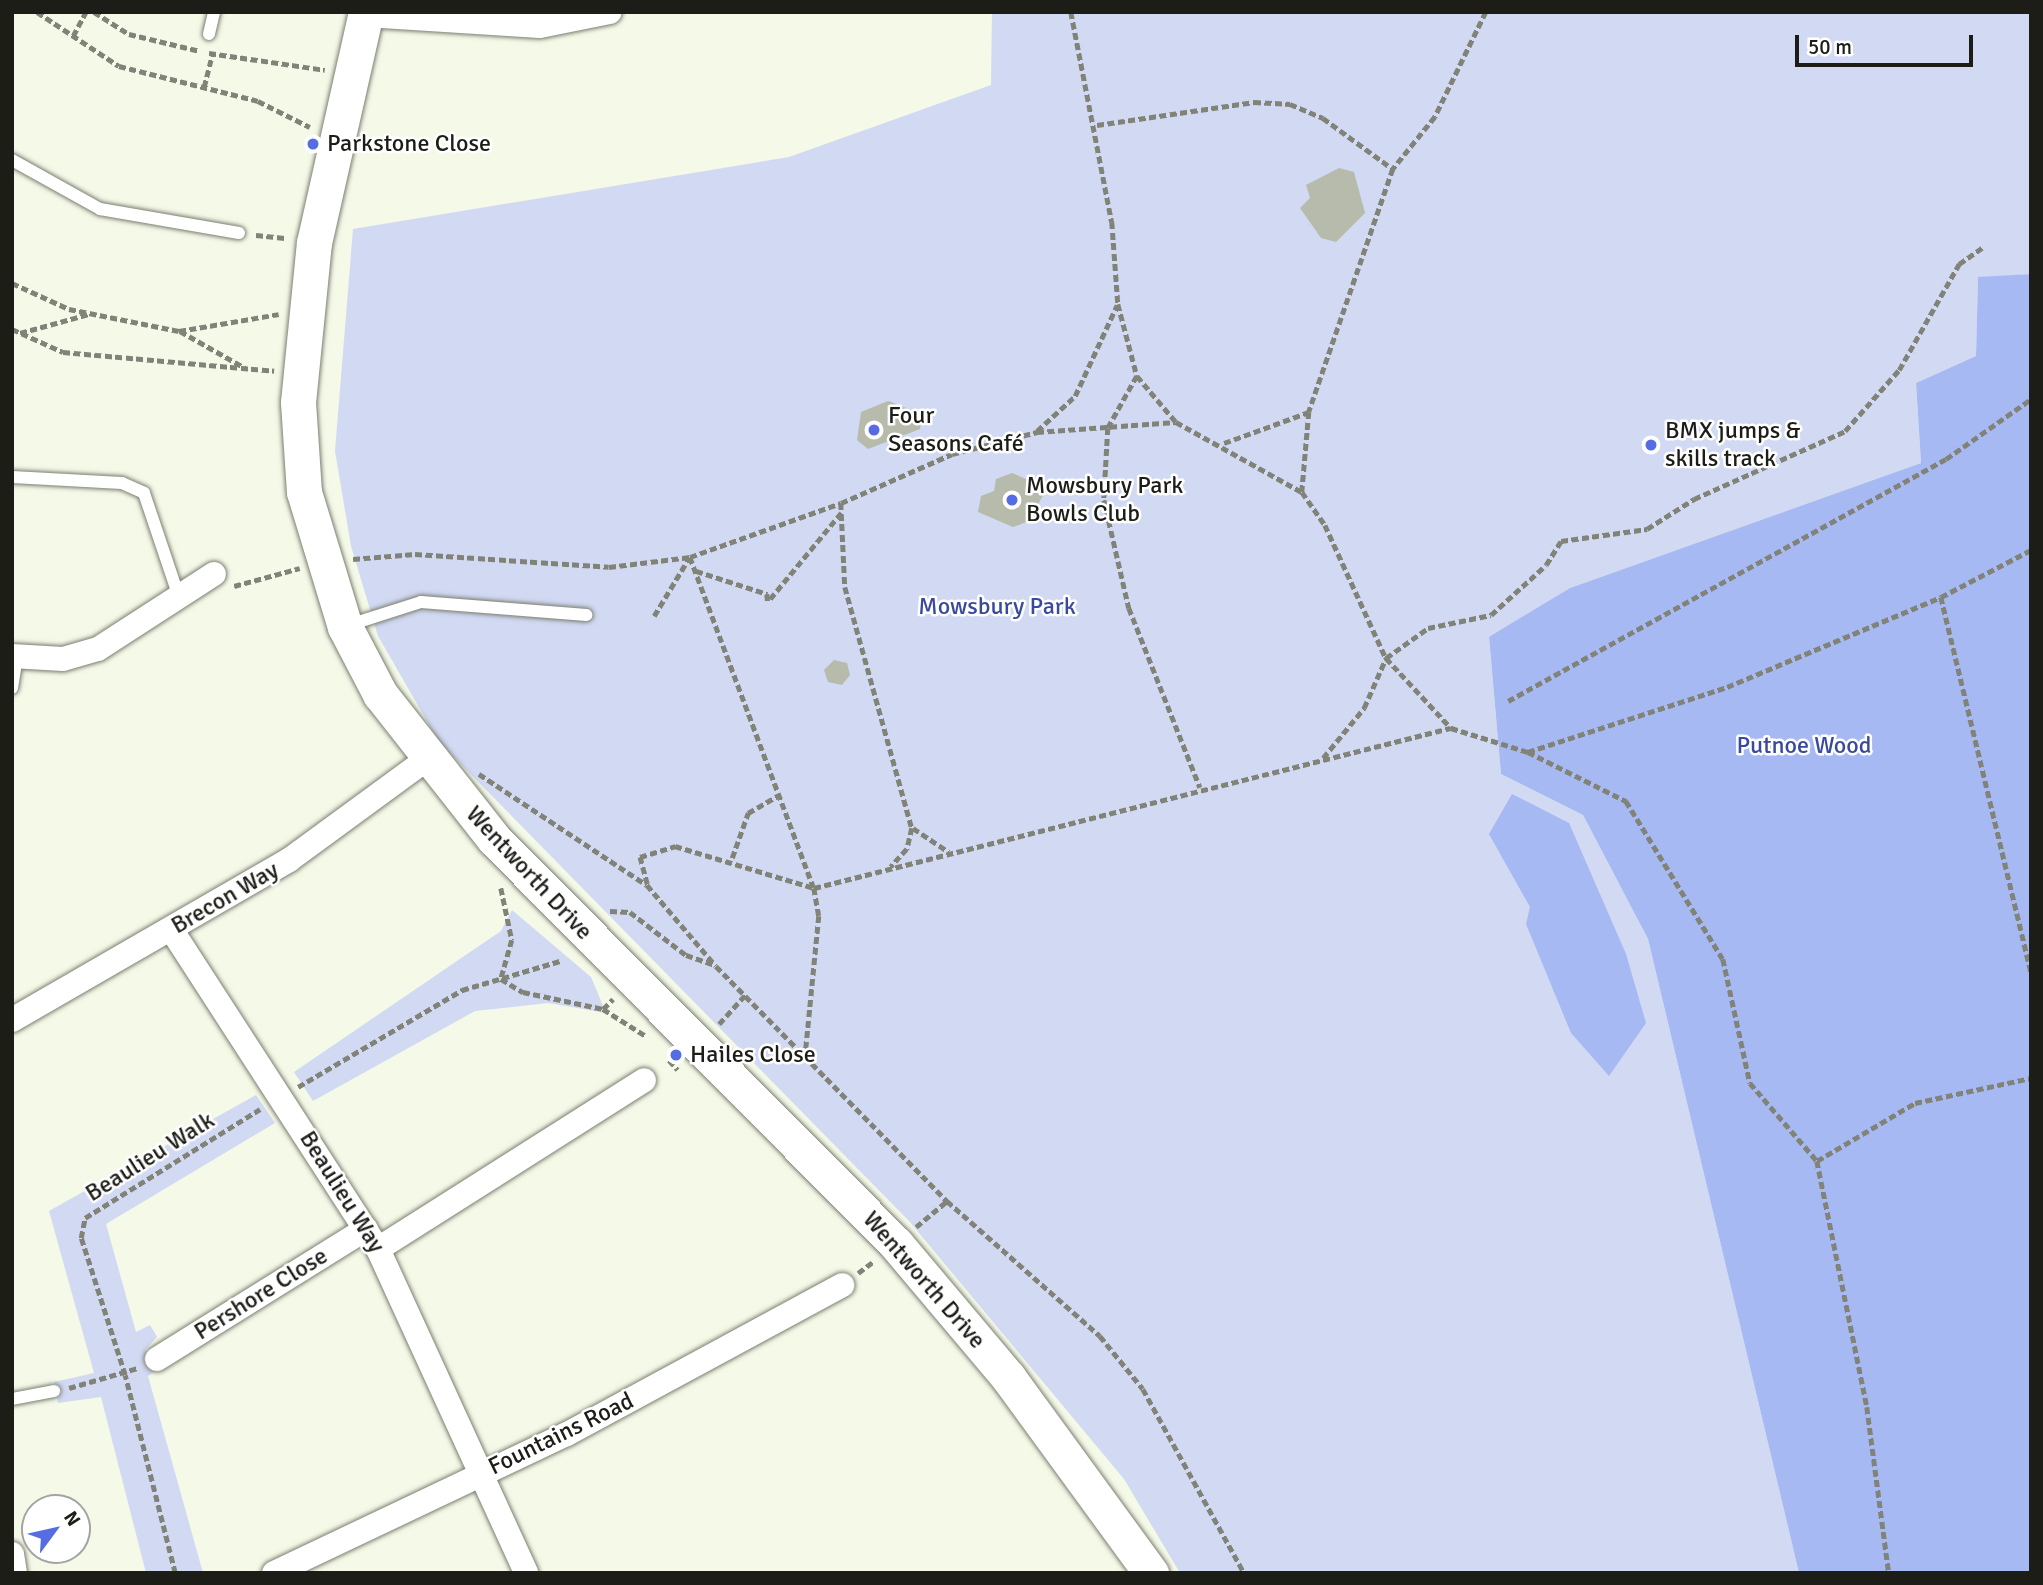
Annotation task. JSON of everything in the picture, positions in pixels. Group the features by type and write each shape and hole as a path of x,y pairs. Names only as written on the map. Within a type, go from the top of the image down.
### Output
{"street":[{"path":"366,14 540,26 611,12"},
{"name":"Wentworth Drive","path":"366,14 314,242 302,310 299,373 304,492 321,562 345,627 380,694 435,769 494,839 896,1244 1008,1377 1151,1573"},
{"path":"15,657 63,659 98,649 178,594 214,573"},
{"name":"Brecon Way","path":"12,1020 289,860 435,769"},
{"name":"Beaulieu Way","path":"171,929 282,1096 372,1239 483,1472 526,1573"},
{"path":"372,1239 644,1080"},
{"name":"Pershore Close","path":"157,1359 372,1239"},
{"name":"Fountains Road","path":"274,1573 567,1434 842,1285"},
{"path":"12,1554 15,1573"}],"lane":[{"path":"209,34 214,12"},
{"path":"12,160 100,209 239,233"},
{"path":"12,477 122,483 144,493 178,594"},
{"path":"345,627 421,602 586,615"},
{"path":"12,688 15,657"},
{"path":"12,1399 54,1391"}],"path":[{"path":"37,12 119,66 258,101 338,142"},
{"path":"73,36 86,12"},
{"path":"94,12 129,34 212,54 353,74"},
{"path":"1070,12 1076,60 1097,125 1118,304 1137,376 1176,422 1223,443 1302,492 1325,525 1386,658 1451,728 1528,752 1626,801 1723,959 1750,1083 1817,1161 1867,1407 1889,1573"},
{"path":"1302,492 1309,412 1340,338 1393,169 1435,117 1486,12"},
{"path":"204,87 212,54 209,34"},
{"path":"1097,125 1254,102 1290,104 1323,118 1393,169"},
{"path":"239,233 314,242"},
{"path":"1323,758 1364,708 1386,658 1428,628 1491,615 1546,565 1561,541 1647,529 1694,499 1845,431 1899,370 1959,264 1983,247"},
{"path":"12,283 90,314 179,331 247,369"},
{"path":"1037,432 1075,396 1118,304"},
{"path":"179,331 302,310"},
{"path":"19,333 90,314"},
{"path":"12,329 63,352 299,373"},
{"path":"1137,376 1108,428 1104,500 1129,608 1200,787"},
{"path":"1508,701 1946,459 2031,399"},
{"path":"1223,443 1309,412"},
{"path":"214,573 223,589 321,562 415,554 609,566 690,558 841,503 952,454 1037,432 1176,422"},
{"path":"841,503 845,587 912,828 907,849 891,867"},
{"path":"695,571 769,601 842,513"},
{"path":"1528,752 1727,687 1941,597 2031,550"},
{"path":"690,558 814,888 819,916 806,1050"},
{"path":"654,616 690,558"},
{"path":"1941,597 2031,971"},
{"path":"647,885 640,857 675,846 732,858 814,888 1200,787 1451,728"},
{"path":"435,769 462,769 487,776 647,885 716,966 806,1050 947,1201 1100,1336 1143,1389 1244,1573"},
{"path":"732,858 748,813 779,795"},
{"path":"912,828 949,852"},
{"path":"494,839 512,940 501,979 523,992 603,1009 654,1045"},
{"path":"610,911 630,912 686,955 716,966"},
{"name":"Beaulieu Walk","path":"175,1573 125,1375 82,1238 85,1218 282,1096 462,990 560,961"},
{"path":"603,1009 633,980"},
{"path":"726,1031 718,1023 746,994"},
{"path":"663,1054 678,1070"},
{"path":"1817,1161 1914,1103 2031,1078"},
{"path":"54,1391 125,1375 157,1359"}],"green space":[{"name":"Mowsbury Park","path":"992,12 2031,12 2031,274 1978,278 1976,356 1916,383 1921,463 1570,588 1489,638 1501,774 1583,815 1648,939 1799,1573 1180,1573 1124,1479 909,1221 439,742 378,636 351,546 335,451 353,229 789,157 991,85"},
{"name":"Putnoe Wood","path":"2031,274 2031,1573 1799,1573 1648,939 1583,815 1501,774 1489,637 1570,588 1921,463 1916,383 1976,356 1978,277"},
{"path":"1512,794 1569,823 1626,954 1646,1023 1609,1076 1571,1033 1526,924 1530,907 1489,834"},
{"path":"512,910 591,977 606,1013 548,1003 475,1011 313,1101 294,1072 501,931"},
{"path":"256,1095 275,1123 106,1224 136,1332 150,1325 157,1337 145,1350 157,1370 148,1376 203,1573 146,1573 101,1397 58,1403 54,1382 94,1373 49,1211"}],"building":[{"path":"1339,168 1354,172 1365,213 1336,242 1321,238 1300,208 1310,198 1306,185"},
{"path":"888,401 922,414 920,429 868,449 857,440 861,412"},
{"name":"Mowsbury Park Bowls Club","path":"1012,473 1047,488 1029,521 1013,527 978,512 981,496 994,491 996,479"},
{"path":"834,660 847,663 850,675 842,685 828,682 824,670"}],"place":[{"name":"Parkstone Close","path":"313,144"},
{"name":"Four Seasons Café","path":"874,430"},
{"name":"BMX jumps & skills track","path":"1651,445"},
{"name":"Mowsbury Park Bowls Club","path":"1012,500"},
{"name":"Hailes Close","path":"676,1055"}]}
